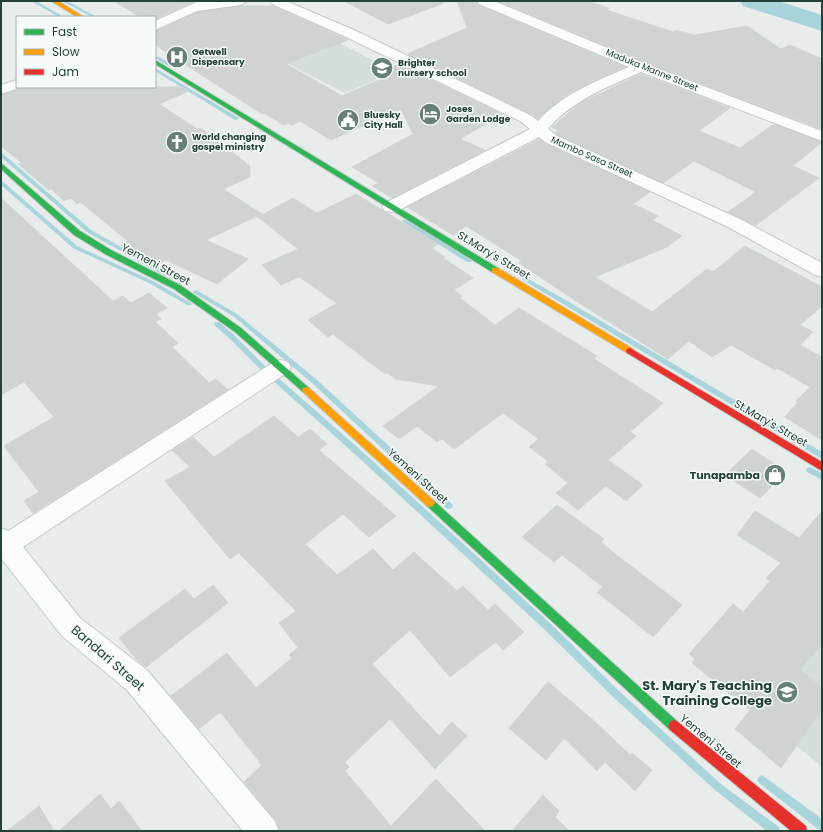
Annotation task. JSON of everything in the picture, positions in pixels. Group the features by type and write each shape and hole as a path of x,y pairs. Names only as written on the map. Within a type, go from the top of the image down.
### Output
{"street":[{"path":"54,1 79,16"},
{"path":"156,26 209,1"},
{"path":"193,8 241,1"},
{"name":"Mambo Sasa Street","path":"276,1 349,33 525,118 538,131 551,139 734,223 822,271"},
{"name":"Maduka Manne Street","path":"483,1 641,67 822,136"},
{"name":"St.Mary's Street","path":"156,63 391,207 822,467"},
{"path":"391,207 538,131 545,122 577,97 641,67"},
{"path":"1,90 16,84"},
{"name":"Yemeni Street","path":"1,165 77,233 108,252 177,287 238,330 680,731 801,831"},
{"path":"3,542 280,367"},
{"name":"Bandari Street","path":"3,542 71,627 137,680 263,831"}],"shaded area":[{"path":"333,33 347,40 341,44 381,64 369,69 382,77 345,93 275,57"},
{"name":"St. Mary's Teaching Training College","path":"822,609 822,767 744,701"}],"building":[{"path":"114,1 195,1 156,19 156,16 138,16"},
{"path":"344,1 444,1 444,3 388,24"},
{"path":"457,1 476,1 478,5 625,67 568,94 538,119 531,114 408,55 409,53 467,28"},
{"path":"498,1 587,1 609,8 606,10 673,32 675,30 695,35 747,26 781,49 790,45 822,59 822,129 647,63"},
{"path":"242,6 273,6 348,40 286,64 342,96 386,77 379,73 399,64 502,114 460,139 485,150 392,198 372,186 379,183 352,167 413,134 401,109 331,140 300,121 292,125 288,123 284,125 264,113 262,114 156,46 156,31 197,12"},
{"path":"641,74 730,108 699,131 740,148 774,124 822,142 793,166 819,178 755,226 728,212 756,192 694,161 663,183 558,135 555,132 559,131 552,127 580,103"},
{"path":"183,87 189,91 159,104 197,129 201,128 250,166 250,177 223,189 262,214 206,240 248,259 217,284 166,260 156,266 124,242 128,241 80,202 77,204 71,198 64,201 51,189 49,190 18,164 22,163 1,146 1,95 20,88"},
{"path":"540,139 544,143 650,192 633,204 658,216 652,220 682,236 667,247 595,277 652,312 707,269 713,272 745,246 822,287 822,306 800,325 813,332 800,345 822,357 822,440 785,417 798,402 796,401 810,387 777,368 775,370 731,345 712,357 689,341 668,359 576,301 519,263 522,261 466,226 453,235 407,207"},
{"path":"356,194 438,244 432,248 445,257 443,258 473,278 454,290 462,296 460,298 495,325 519,308 597,356 594,359 663,403 630,432 636,436 608,460 643,485 626,501 606,486 578,510 556,493 568,483 545,464 548,461 529,447 539,439 503,413 454,449 442,439 437,442 417,426 399,439 383,426 439,386 396,379 387,373 385,374 333,334 328,337 308,320 337,303 299,277 281,285 262,265 298,249 258,217 293,198 317,213"},
{"path":"1,198 113,301 123,296 131,303 149,293 167,308 156,314 161,319 155,322 178,343 172,347 209,383 216,379 228,390 33,513 24,501 39,492 4,446 54,417 24,382 1,395"},
{"path":"274,416 298,437 310,429 327,444 319,450 396,516 369,537 343,514 305,544 337,575 373,549 393,570 414,552 457,591 463,586 488,610 495,604 524,632 503,650 496,642 450,677 410,630 372,664 439,736 452,722 467,736 435,769 390,719 345,762 349,767 345,771 391,826 436,779 485,831 280,831 275,819 244,782 262,765 220,712 199,729 171,696 227,653 256,688 292,658 289,655 298,648 279,623 296,611 239,553 230,559 165,481 190,467 172,450 193,437 214,457"},
{"path":"752,449 787,472 760,498 725,475"},
{"path":"557,505 604,539 601,542 682,605 653,637 597,592 603,587 562,555 554,562 522,537"},
{"path":"755,511 799,538 822,511 822,644 800,670 822,687 822,710 781,768 735,729 750,710 692,663 695,659 689,654 733,604 743,612 770,581 766,578 781,563 737,535"},
{"path":"213,585 228,603 146,667 138,661 119,638 185,589 194,599"},
{"path":"548,682 593,720 630,755 632,753 652,770 635,791 605,762 597,771 564,738 546,760 509,728"},
{"path":"100,794 111,809 119,801 142,831 59,831"},
{"path":"543,795 559,811 555,817 569,831 512,831"},
{"path":"39,806 54,831 7,831"}],"waterway":[{"path":"33,1 60,16"},
{"path":"64,1 93,16"},
{"path":"752,1 822,23"},
{"path":"156,57 172,66"},
{"path":"156,70 237,119"},
{"path":"1,154 89,231 167,275"},
{"path":"1,182 75,247 153,283 189,304"},
{"path":"405,221 469,261"},
{"path":"525,279 822,456"},
{"path":"196,292 235,315 314,381 449,506"},
{"path":"217,324 264,369"},
{"path":"273,377 361,455 548,627 615,693 718,787 775,831"},
{"path":"810,470 822,477"},
{"path":"762,780 822,825"}],"traffic: fast":[{"path":"156,63 495,270"},
{"path":"1,165 77,233 108,252 177,287 238,330 306,390"},
{"path":"430,503 674,726"}],"traffic: slow":[{"path":"54,1 79,16"},
{"path":"495,270 630,351"},
{"path":"306,390 430,503"}],"traffic: jam":[{"path":"630,351 822,467"},
{"path":"674,726 801,831"}],"place":[{"name":"Getwell Dispensary","path":"177,57"},
{"name":"Brighter nursery school","path":"382,68"},
{"name":"Joses Garden Lodge","path":"430,114"},
{"name":"Bluesky City Hall","path":"348,120"},
{"name":"World changing gospel ministry","path":"177,142"},
{"name":"Tunapamba","path":"775,475"},
{"name":"St. Mary's Teaching Training College","path":"787,692"}]}
